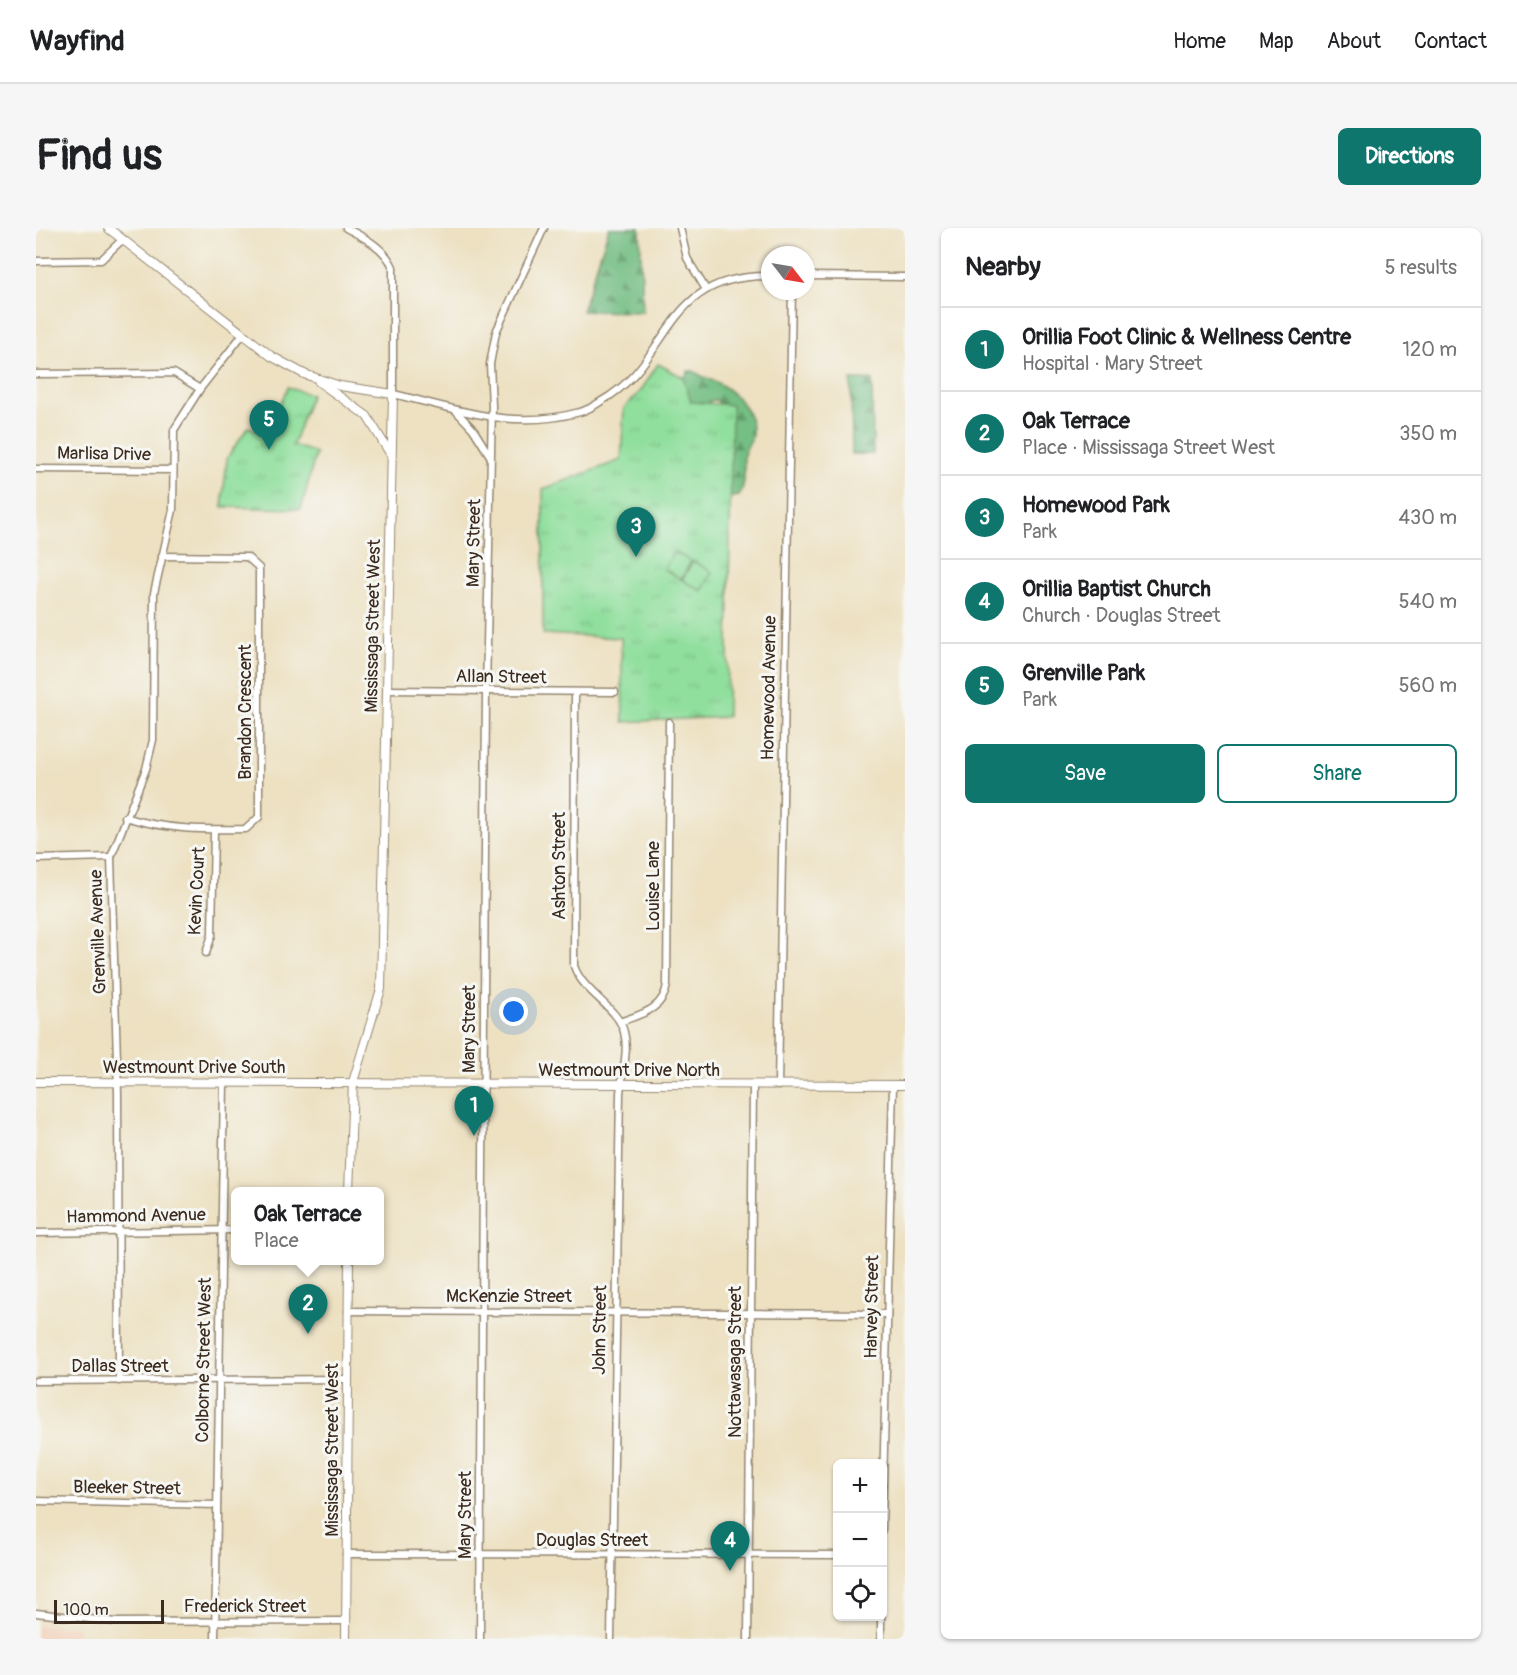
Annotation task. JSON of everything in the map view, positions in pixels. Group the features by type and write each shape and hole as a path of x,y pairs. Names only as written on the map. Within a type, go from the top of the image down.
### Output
{"street":[{"path":"108,228 272,356 310,376 367,416 392,457"},
{"path":"346,228 378,247 388,257 393,267 393,394"},
{"name":"Mary Street","path":"480,1639 490,364 496,332 544,228"},
{"path":"680,228 687,258 705,288"},
{"path":"36,261 101,260 123,239"},
{"path":"310,376 340,386 439,404 491,419 553,418 583,412 612,396 637,372 676,315 705,288 746,277 761,276"},
{"path":"815,276 905,278"},
{"name":"Homewood Avenue","path":"778,1086 792,300"},
{"name":"Grenville Avenue","path":"119,1381 118,1083 111,857 125,817 144,776 153,740 153,608 173,510 172,470 176,424 200,388 243,334"},
{"path":"36,374 174,373 200,388"},
{"name":"Mississaga Street West","path":"349,1187 353,1082 381,989 393,394"},
{"path":"456,410 473,429 491,457"},
{"name":"Marlisa Drive","path":"36,469 172,470"},
{"name":"Brandon Crescent","path":"125,817 160,828 214,830 246,829 260,817 260,568 247,557 162,556"},
{"name":"Allan Street","path":"387,690 615,692"},
{"name":"Ashton Street","path":"575,693 574,966 584,985 620,1022"},
{"name":"Louise Lane","path":"620,1022 656,1007 666,994 669,722"},
{"name":"Kevin Court","path":"206,953 212,935 214,830"},
{"path":"36,859 111,857"},
{"name":"John Street","path":"611,1639 615,1312 621,1085 625,1046 625,1033 620,1022"},
{"name":"Colborne Street West","path":"215,1639 224,1082"},
{"name":"Westmount Drive North","path":"353,1082 484,1085 905,1085"},
{"name":"Westmount Drive South","path":"36,1083 353,1082"},
{"name":"Harvey Street","path":"882,1513 892,1085"},
{"name":"Nottawasaga Street","path":"748,1639 753,1086"},
{"name":"Hammond Avenue","path":"36,1233 231,1230"},
{"name":"Mississaga Street West","path":"346,1639 349,1265"},
{"name":"McKenzie Street","path":"348,1311 750,1311 887,1314"},
{"name":"Dallas Street","path":"36,1381 347,1379"},
{"name":"Bleeker Street","path":"36,1501 217,1505"},
{"name":"Douglas Street","path":"346,1554 833,1556"},
{"name":"Frederick Street","path":"36,1613 116,1622 346,1621"},
{"path":"880,1639 881,1621"}],"shaded area":[{"path":"36,1626 78,1626 79,1639 36,1639"}],"green space":[{"path":"609,228 640,228 643,312 582,311"},
{"path":"658,364 683,377 691,402 732,405 727,717 623,722 621,638 543,634 543,489 621,460 624,408 640,392"},
{"path":"688,371 694,371 729,390 742,403 750,418 752,438 744,453 744,482 739,496 725,498 719,402 709,401 709,415 638,399 680,385"},
{"path":"851,380 872,380 873,454 852,454"},
{"path":"288,387 311,395 293,445 316,453 301,509 222,507 227,458 248,427 266,434"},
{"path":"674,552 691,561 681,579 664,569"},
{"path":"693,561 712,572 702,591 682,580"}],"place":[{"name":"Grenville Park","path":"269,450"},
{"name":"Homewood Park","path":"636,557"},
{"name":"Orillia Foot Clinic & Wellness Centre","path":"474,1136"},
{"name":"Oak Terrace","path":"308,1334"},
{"name":"Orillia Baptist Church","path":"730,1571"}]}
